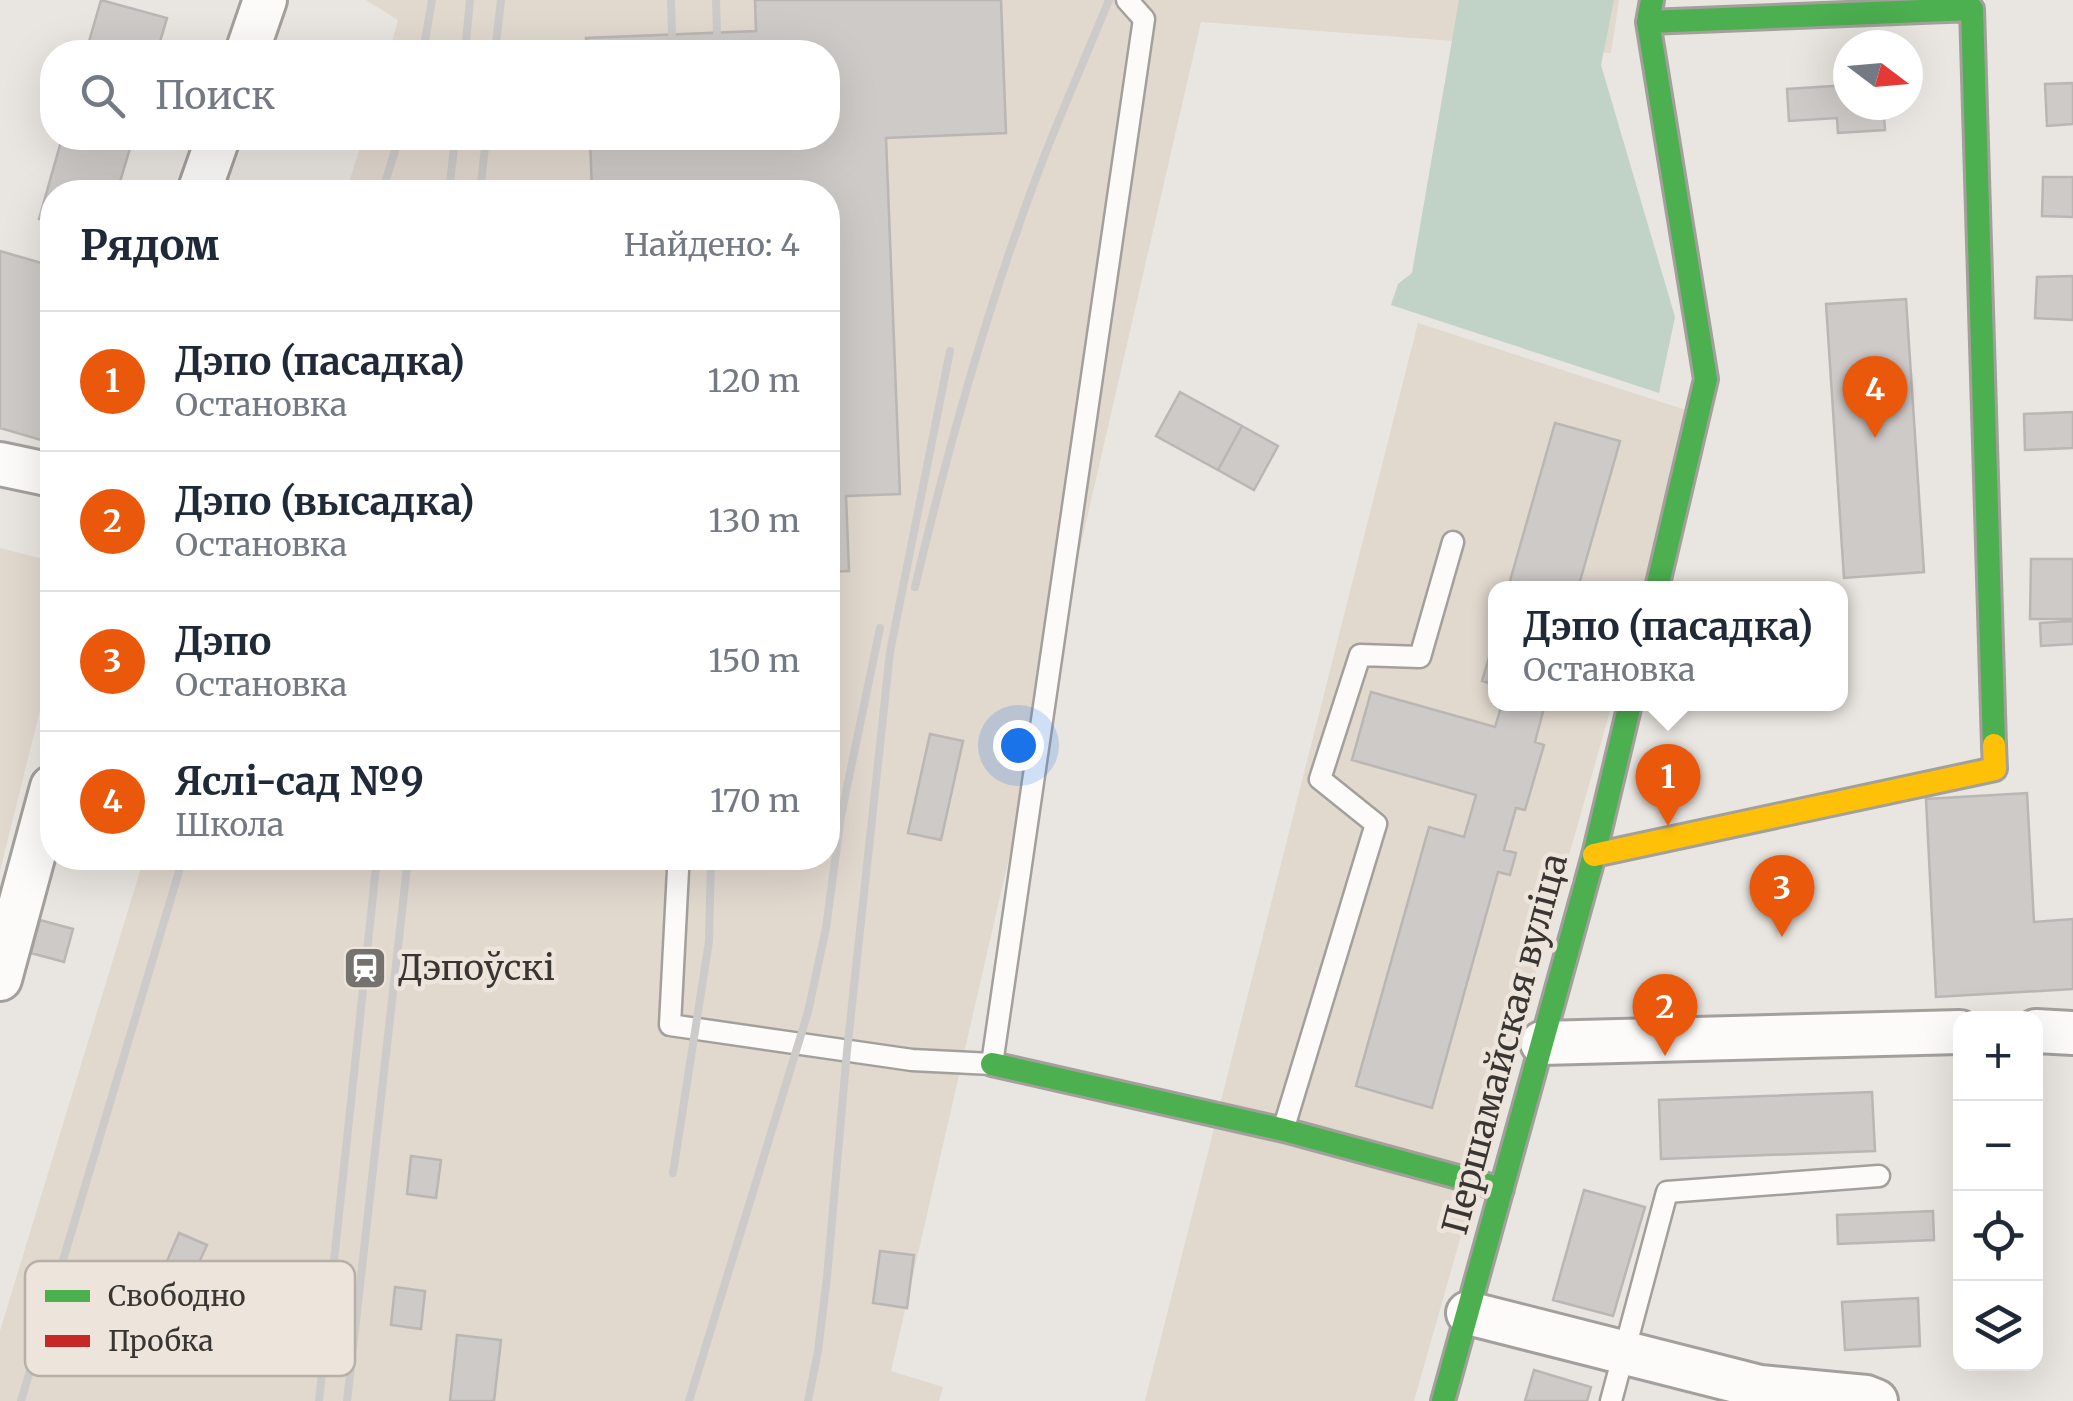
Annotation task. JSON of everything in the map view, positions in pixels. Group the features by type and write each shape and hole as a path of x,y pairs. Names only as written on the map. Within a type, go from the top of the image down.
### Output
{"street":[{"path":"251,40 265,0"},
{"path":"1594,855 1996,769 1972,9 1650,11 1706,380 1659,581"},
{"path":"203,180 214,150"},
{"path":"0,464 40,472"},
{"name":"Першамайская вуліца","path":"1443,1401 1594,855 1628,711"},
{"path":"0,980 40,832"},
{"path":"2043,1031 2073,1033"},
{"path":"1542,1043 1953,1032"},
{"path":"992,1064 1284,1130 1502,1190"},
{"path":"1468,1313 1624,1352 1759,1394 1866,1397 1876,1401"}],"lane":[{"path":"678,870 670,1025 912,1060 992,1064 1144,19 1127,0"},
{"path":"1284,1130 1376,824 1320,779 1360,655 1420,656 1453,542"},
{"path":"1610,1401 1667,1192 1880,1176"}],"shaded area":[{"path":"366,0 1619,0 1611,53 1201,22 891,1371 943,1387 939,1401 0,1401 0,1331 140,870 840,870 840,180 350,180 359,150 840,150 840,40 392,40 398,20"},
{"path":"1418,323 1695,413 1647,581 1488,581 1488,711 1610,711 1414,1401 1145,1401"},
{"path":"0,548 40,558 40,710 0,871"}],"green space":[{"path":"1459,0 1614,0 1601,65 1675,317 1659,393 1391,305 1398,284 1412,273"}],"building":[{"path":"101,0 167,18 161,40 89,40"},
{"path":"755,0 1001,0 1006,133 886,138 900,494 846,496 849,571 840,571 840,180 592,180 590,150 840,150 840,40 586,38 756,31"},
{"path":"2073,83 2073,124 2047,126 2045,84"},
{"path":"1833,86 1833,118 1789,121 1787,89"},
{"path":"1837,120 1884,120 1885,130 1838,133"},
{"path":"59,150 129,150 121,180 50,180"},
{"path":"2043,177 2073,177 2073,217 2042,216"},
{"path":"0,251 40,263 40,440 0,428"},
{"path":"2073,276 2073,320 2035,318 2037,277"},
{"path":"1906,299 1924,572 1844,578 1826,304"},
{"path":"1180,392 1242,426 1218,470 1156,436"},
{"path":"2073,412 2073,448 2025,450 2024,414"},
{"path":"1555,423 1620,441 1580,581 1510,581"},
{"path":"1242,426 1278,446 1254,490 1218,470"},
{"path":"2031,559 2073,559 2073,619 2030,619"},
{"path":"2073,621 2073,644 2041,646 2040,623"},
{"path":"1488,661 1488,683 1482,681"},
{"path":"1371,692 1495,727 1500,711 1543,711 1535,742 1544,745 1525,810 1516,808 1504,850 1516,853 1510,875 1498,872 1432,1108 1356,1086 1429,827 1464,837 1476,795 1352,760"},
{"path":"930,734 963,741 941,840 908,833"},
{"path":"2027,793 2034,922 2073,919 2073,989 1936,997 1926,799"},
{"path":"40,920 73,929 64,962 31,953"},
{"path":"1872,1092 1875,1151 1661,1159 1659,1100"},
{"path":"411,1156 441,1160 436,1198 407,1194"},
{"path":"1584,1190 1645,1207 1613,1316 1553,1300"},
{"path":"1933,1211 1934,1240 1838,1244 1837,1215"},
{"path":"179,1233 207,1245 200,1261 167,1261"},
{"path":"880,1251 914,1255 907,1308 873,1303"},
{"path":"395,1287 425,1291 421,1329 391,1325"},
{"path":"1918,1298 1920,1346 1845,1350 1842,1302"},
{"path":"457,1335 501,1340 494,1401 450,1401"},
{"path":"1534,1370 1591,1387 1587,1401 1525,1401"}],"railway":[{"path":"425,40 432,0"},
{"path":"466,40 470,0"},
{"path":"496,40 501,0"},
{"path":"671,0 672,34"},
{"path":"716,0 717,32"},
{"path":"915,587 987,319 1042,162 1109,0"},
{"path":"386,180 395,150"},
{"path":"450,180 454,150"},
{"path":"481,180 485,150"},
{"path":"808,1401 827,1277 890,652 950,351"},
{"path":"840,823 880,628"},
{"path":"63,1261 179,870"},
{"path":"334,1261 376,870"},
{"path":"355,1330 407,870"},
{"path":"673,1173 709,941 711,870"},
{"path":"689,1401 808,1012 834,870"},
{"path":"21,1401 28,1376"},
{"path":"319,1401 322,1376"},
{"path":"347,1401 350,1376"}],"traffic: fast":[{"path":"1652,0 1648,22 1706,379 1659,581"},
{"path":"1648,22 1972,9 1994,745"},
{"path":"1443,1401 1594,855 1628,711"},
{"path":"992,1064 1284,1130 1502,1189"}],"traffic: slow":[{"path":"1594,855 1995,769 1994,745"}],"place":[{"name":"Яслі-сад №9","path":"1875,438"},
{"name":"Дэпо (пасадка)","path":"1668,826"},
{"name":"Дэпо","path":"1782,937"},
{"name":"Дэпоўскі","path":"365,968"},
{"name":"Дэпо (высадка)","path":"1665,1056"}]}
